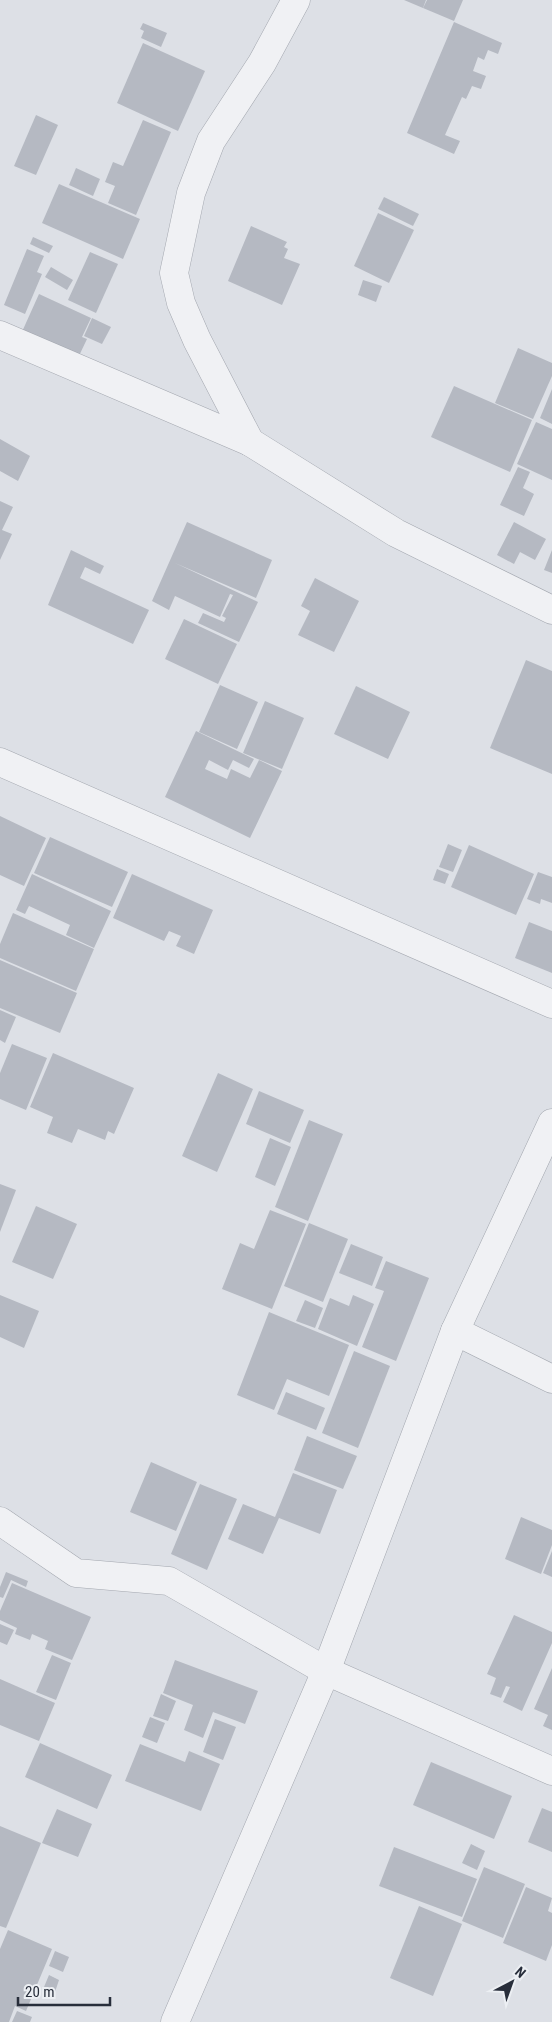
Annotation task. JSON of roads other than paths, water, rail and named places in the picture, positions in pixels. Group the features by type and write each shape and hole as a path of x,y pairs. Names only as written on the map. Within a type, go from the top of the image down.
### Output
{"street":[{"path":"250,442 196,340 180,304 174,273 191,193 212,141 262,63 296,0"},
{"path":"0,335 250,442 396,533 552,610"},
{"path":"0,762 552,1004"},
{"path":"175,2022 326,1672 455,1331 552,1123"},
{"path":"455,1331 552,1379"},
{"path":"0,1521 76,1573 169,1581 326,1672 552,1771"}]}
